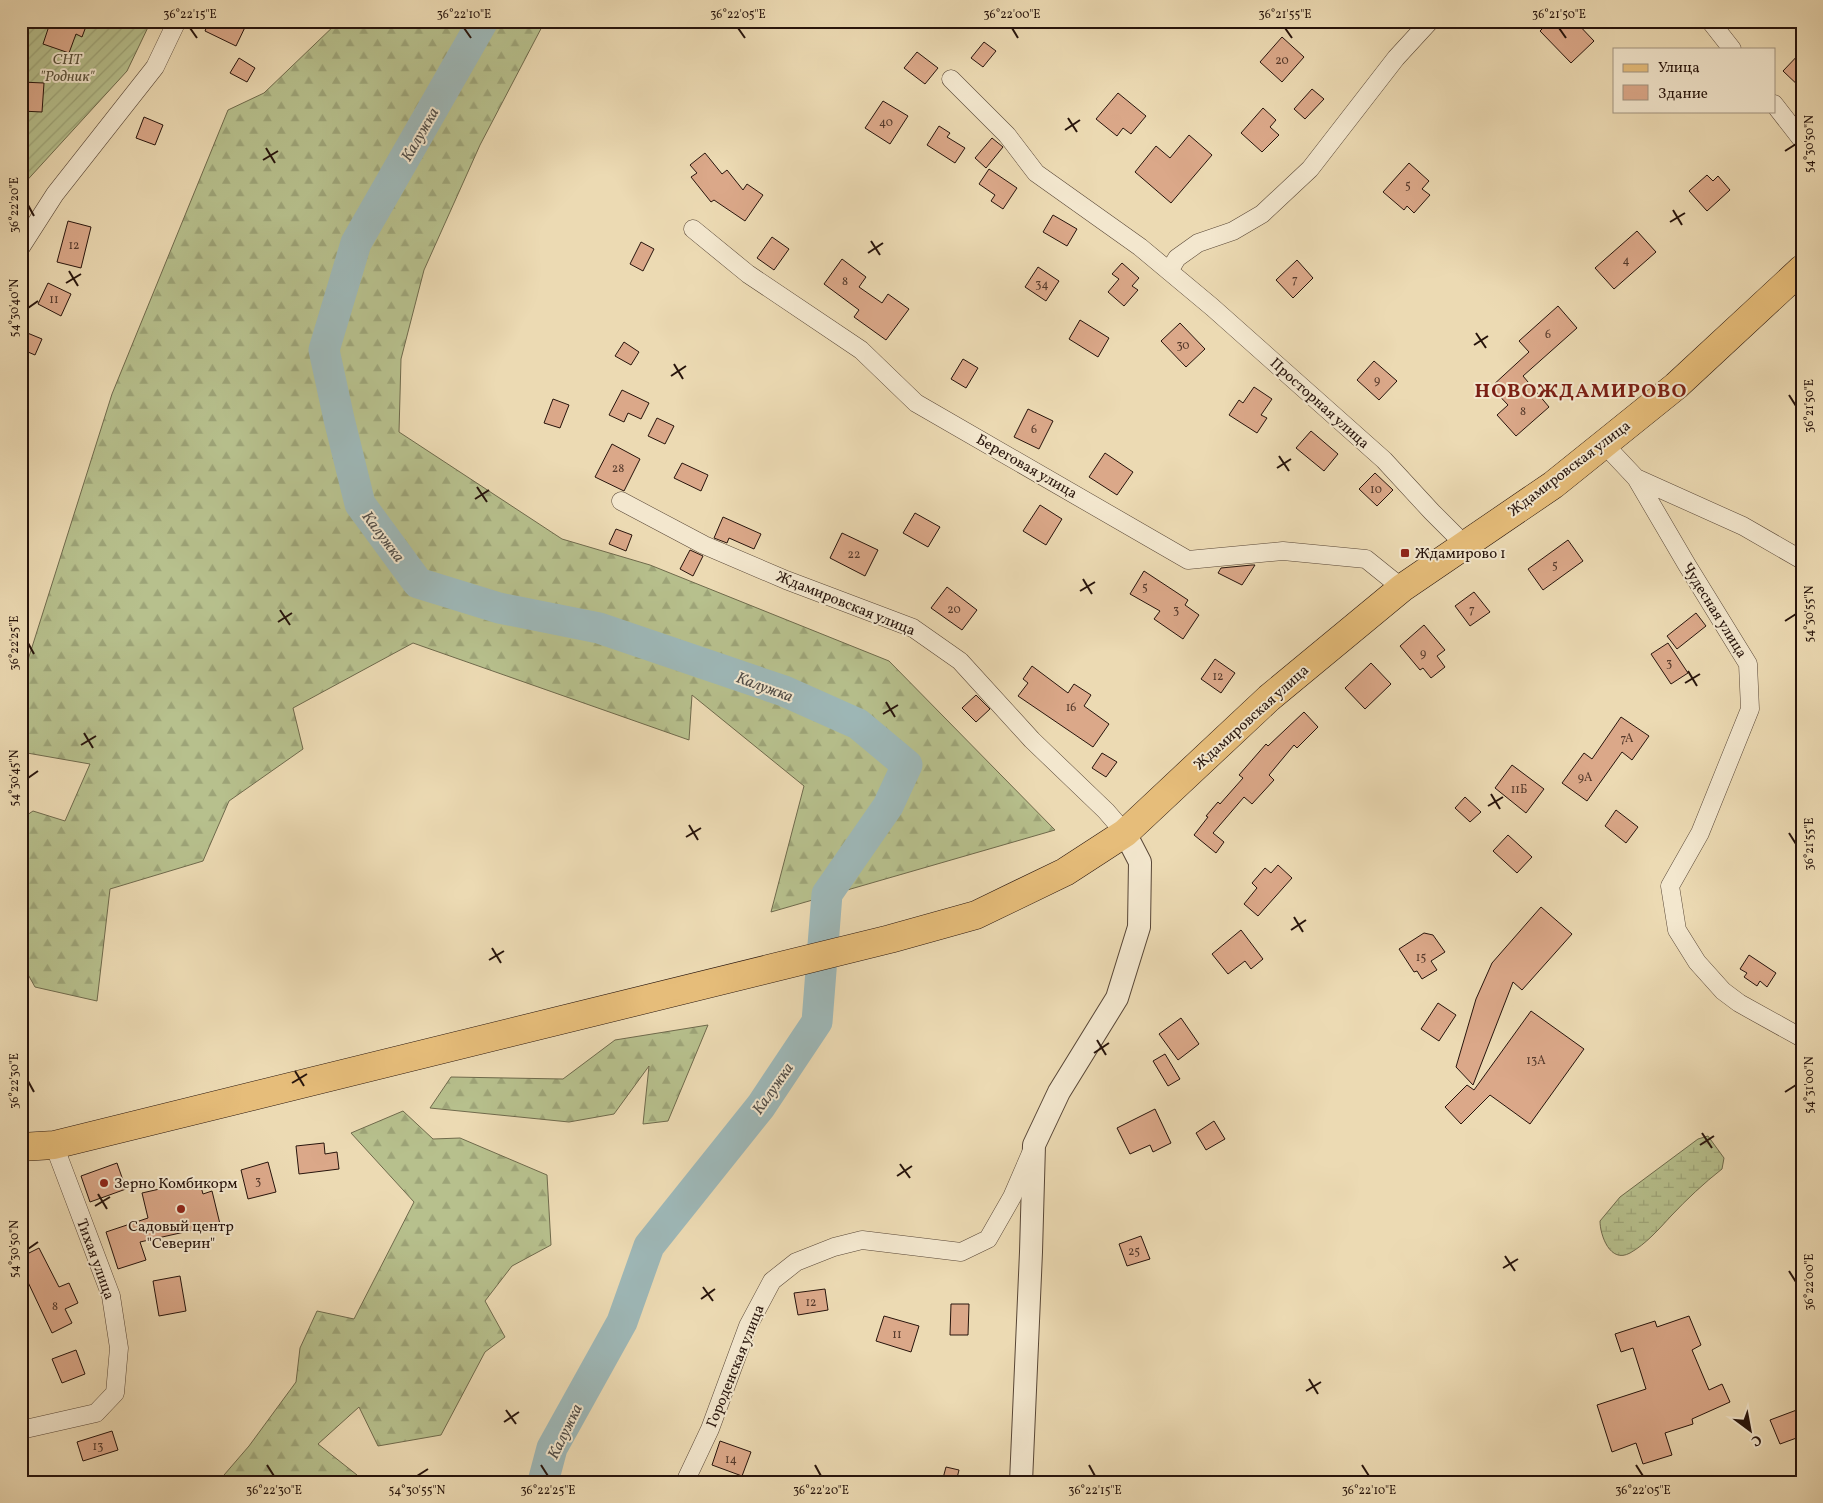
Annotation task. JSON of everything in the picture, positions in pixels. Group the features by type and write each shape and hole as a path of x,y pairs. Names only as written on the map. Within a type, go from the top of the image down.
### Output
{"main road":[{"name":"Ждамировская улица","path":"21,1147 54,1145 890,938 976,915 1065,872 1124,833 1269,698 1402,588 1553,485 1676,386 1802,269"}],"street":[{"path":"21,247 55,194 154,67 177,21"},
{"path":"1169,271 1177,258 1198,243 1233,231 1262,214 1310,168 1396,58 1430,21"},
{"path":"1710,21 1731,48"},
{"name":"Просторная улица","path":"951,79 1007,135 1036,173 1140,246 1212,306 1384,460 1464,544"},
{"path":"1776,107 1802,140"},
{"name":"Береговая улица","path":"693,229 748,274 861,350 916,403 1188,560 1284,551 1366,559 1402,588"},
{"path":"1604,444 1636,478 1743,526 1802,560"},
{"name":"Чудесная улица","path":"1636,478 1748,664 1750,708 1700,833 1670,886 1677,930 1697,962 1723,990 1739,1003 1802,1038"},
{"name":"Ждамировская улица","path":"621,501 704,545 786,580 913,628 960,661 1032,740 1106,811 1124,833"},
{"name":"Городенская улица","path":"685,1482 710,1429 748,1326 772,1281 796,1262 834,1247 862,1240 961,1252 988,1239 1012,1197 1034,1145 1060,1092 1117,998 1139,927 1140,862 1124,833"},
{"name":"Тихая улица","path":"21,1430 96,1413 115,1393 119,1348 111,1296 54,1145"},
{"name":"Городенская улица","path":"1021,1482 1034,1145"}],"green space":[{"name":"СНТ \"Родник\"","path":"21,21 151,21 127,71 21,187"},
{"path":"339,21 545,21 480,145 424,270 401,359 399,432 562,539 650,565 889,661 1055,830 771,912 804,786 692,695 689,740 413,643 293,708 303,749 229,801 203,861 110,889 97,1001 35,987 21,962 21,819 33,811 65,821 90,764 27,753 21,726 21,682 112,394 228,110 264,93"},
{"path":"708,1025 668,1121 643,1124 649,1066 614,1114 569,1122 430,1108 451,1077 563,1079 615,1040"},
{"path":"403,1111 433,1139 460,1138 547,1175 551,1245 512,1266 485,1301 505,1337 485,1352 441,1435 378,1446 359,1407 318,1444 357,1475 355,1482 218,1482 249,1446 296,1382 300,1348 317,1311 354,1319 414,1202 351,1133"},
{"path":"1708,1136 1724,1158 1722,1169 1689,1197 1641,1245 1630,1253 1617,1255 1604,1240 1600,1221 1620,1197 1698,1139"},
{"path":"161,1476 170,1482 106,1482"}],"building":[{"path":"44,21 88,21 82,37 76,34 69,53 43,44 49,26 44,24"},
{"path":"209,21 248,21 236,46 205,31"},
{"path":"1550,21 1575,21 1594,41 1571,63 1540,31"},
{"path":"1282,37 1304,57 1282,82 1260,62"},
{"path":"984,42 996,51 983,67 971,58"},
{"path":"1802,51 1802,89 1783,71"},
{"path":"917,52 938,68 925,84 904,68"},
{"path":"239,58 255,68 247,82 230,73"},
{"path":"21,82 44,83 42,112 21,111"},
{"path":"1312,89 1324,99 1305,119 1294,109"},
{"path":"1118,93 1146,116 1131,134 1123,128 1117,136 1096,119"},
{"path":"883,101 908,116 890,144 865,128"},
{"path":"1263,108 1276,120 1270,127 1279,135 1262,152 1241,133"},
{"path":"144,117 163,125 155,145 136,138"},
{"path":"939,126 950,133 947,137 965,148 955,163 927,145"},
{"path":"1189,135 1212,155 1171,203 1135,172 1156,146 1170,158"},
{"path":"992,138 1003,147 986,168 975,158"},
{"path":"705,153 722,174 727,170 743,190 747,184 763,195 745,221 714,200 711,202 691,177 697,173 690,165"},
{"path":"1409,163 1429,181 1422,189 1430,195 1414,213 1407,206 1404,210 1383,192"},
{"path":"989,169 1017,188 1003,209 991,201 995,195 979,184"},
{"path":"1707,175 1713,181 1718,176 1730,190 1707,211 1689,191"},
{"path":"1053,215 1077,229 1067,246 1043,232"},
{"path":"68,221 91,227 81,268 57,262"},
{"path":"1637,231 1656,252 1614,289 1595,268"},
{"path":"772,237 789,249 774,270 757,258"},
{"path":"641,242 654,249 643,271 630,264"},
{"path":"842,259 866,277 859,287 882,303 888,294 909,309 886,340 854,317 859,310 824,284"},
{"path":"1297,260 1313,278 1293,298 1276,280"},
{"path":"1122,263 1139,278 1132,286 1138,290 1124,306 1108,292 1119,279 1112,274"},
{"path":"1038,267 1059,281 1046,301 1025,287"},
{"path":"48,283 71,294 61,316 38,304"},
{"path":"1558,306 1577,328 1523,376 1549,407 1516,436 1497,415 1508,405 1491,387 1529,352 1519,341"},
{"path":"1080,320 1109,338 1098,357 1069,339"},
{"path":"1180,323 1205,349 1186,367 1161,341"},
{"path":"25,332 42,339 35,355 21,349 21,339"},
{"path":"624,342 639,352 631,365 615,356"},
{"path":"963,359 978,368 966,388 951,379"},
{"path":"1374,361 1397,381 1379,400 1357,380"},
{"path":"1254,387 1272,399 1261,415 1267,418 1257,433 1229,415 1239,400 1243,403"},
{"path":"622,390 649,403 641,419 628,413 624,422 609,415"},
{"path":"553,399 569,405 560,428 544,423"},
{"path":"1028,409 1053,421 1039,449 1014,437"},
{"path":"657,418 674,426 665,444 648,436"},
{"path":"1311,431 1338,454 1324,471 1296,448"},
{"path":"612,444 640,459 624,491 595,477"},
{"path":"1105,453 1133,472 1117,495 1089,477"},
{"path":"682,463 708,475 701,491 674,478"},
{"path":"1375,473 1393,490 1377,506 1359,489"},
{"path":"1040,505 1062,519 1046,545 1023,531"},
{"path":"915,513 940,527 928,547 903,533"},
{"path":"723,517 761,534 754,549 729,538 727,543 714,538"},
{"path":"616,529 632,535 626,551 609,544"},
{"path":"842,533 878,550 865,576 830,558"},
{"path":"1568,540 1583,561 1543,590 1528,569"},
{"path":"690,550 703,556 693,576 680,569"},
{"path":"1255,565 1242,585 1218,573 1221,568"},
{"path":"1144,571 1188,600 1185,605 1199,615 1183,639 1154,619 1160,611 1130,594"},
{"path":"947,587 977,610 962,630 931,608"},
{"path":"1474,592 1490,612 1470,626 1455,606"},
{"path":"1696,613 1706,626 1677,649 1667,636"},
{"path":"1424,625 1445,650 1437,656 1445,667 1431,678 1423,668 1420,670 1400,646"},
{"path":"1668,643 1688,673 1671,684 1651,654"},
{"path":"1215,659 1235,673 1221,693 1201,679"},
{"path":"1371,663 1391,684 1365,709 1345,688"},
{"path":"1032,666 1068,693 1074,684 1091,695 1084,706 1109,724 1093,747 1018,696 1028,683 1023,679"},
{"path":"976,695 990,709 976,722 962,708"},
{"path":"1304,712 1318,727 1297,748 1294,745 1269,775 1274,780 1252,804 1244,797 1213,833 1224,842 1216,853 1194,835 1218,802 1220,804 1243,778 1239,775 1266,744 1268,746"},
{"path":"1621,717 1649,736 1632,760 1622,752 1587,801 1562,783 1584,753 1592,759"},
{"path":"1102,753 1117,762 1106,777 1092,768"},
{"path":"1512,765 1544,789 1526,813 1495,788"},
{"path":"1465,797 1481,812 1470,822 1455,808"},
{"path":"1616,810 1638,827 1626,843 1605,826"},
{"path":"1508,835 1532,857 1517,873 1493,851"},
{"path":"1278,865 1292,878 1258,916 1244,904 1257,888 1252,883 1265,868 1271,873"},
{"path":"1541,907 1572,934 1522,990 1513,982 1473,1085 1456,1067 1476,999 1492,963"},
{"path":"1241,930 1263,959 1251,969 1245,961 1228,974 1212,954"},
{"path":"1424,933 1433,935 1445,952 1431,961 1437,970 1422,979 1417,971 1414,972 1399,949"},
{"path":"1749,955 1776,973 1767,987 1760,981 1757,986 1744,977 1747,973 1740,969"},
{"path":"1438,1003 1456,1015 1439,1041 1421,1029"},
{"path":"1531,1011 1584,1049 1530,1124 1490,1095 1461,1124 1445,1107 1467,1085 1474,1090"},
{"path":"1181,1018 1199,1044 1178,1060 1159,1034"},
{"path":"1165,1054 1180,1079 1168,1086 1153,1061"},
{"path":"1155,1109 1171,1143 1153,1152 1150,1145 1130,1154 1117,1128"},
{"path":"1214,1121 1225,1139 1206,1150 1196,1133"},
{"path":"324,1143 325,1154 337,1152 339,1169 299,1174 296,1146"},
{"path":"268,1162 276,1192 248,1199 241,1170"},
{"name":"Зерно Комбикорм","path":"117,1163 126,1189 90,1202 81,1176"},
{"name":"Садовый центр \"Северин\"","path":"199,1180 203,1194 212,1191 220,1224 140,1242 146,1260 118,1269 106,1232 148,1218 142,1193"},
{"path":"1141,1236 1150,1259 1127,1266 1119,1244"},
{"path":"39,1248 59,1287 69,1283 78,1303 65,1309 72,1323 52,1333 26,1278 21,1280 21,1257"},
{"path":"180,1276 186,1311 159,1316 153,1281"},
{"path":"825,1289 828,1310 798,1315 794,1293"},
{"path":"951,1304 969,1304 968,1335 950,1335"},
{"path":"884,1316 919,1326 911,1352 876,1341"},
{"path":"1689,1316 1701,1345 1692,1350 1709,1390 1722,1384 1730,1402 1692,1419 1693,1424 1665,1433 1672,1455 1643,1464 1636,1443 1612,1452 1597,1405 1646,1389 1633,1348 1621,1352 1615,1334 1655,1321 1657,1327"},
{"path":"76,1350 85,1374 62,1383 52,1359"},
{"path":"1802,1408 1802,1436 1780,1444 1770,1420"},
{"path":"112,1431 118,1450 83,1461 77,1442"},
{"path":"720,1441 751,1452 742,1476 712,1465"},
{"path":"946,1467 959,1470 956,1482 942,1482"}],"waterway":[{"name":"Калужка","path":"483,21 356,243 324,350 360,504 418,583 499,608 599,628 784,691 858,724 907,765 888,806 827,894 817,1022 761,1106 649,1246 622,1322 552,1448 543,1482"}],"place":[{"name":"Ждамирово 1","path":"1405,553"},
{"name":"Зерно Комбикорм","path":"104,1183"},
{"name":"Садовый центр \"Северин\"","path":"181,1209"}],"district":[{"name":"НОВОЖДАМИРОВО","path":"1581,390"}]}
